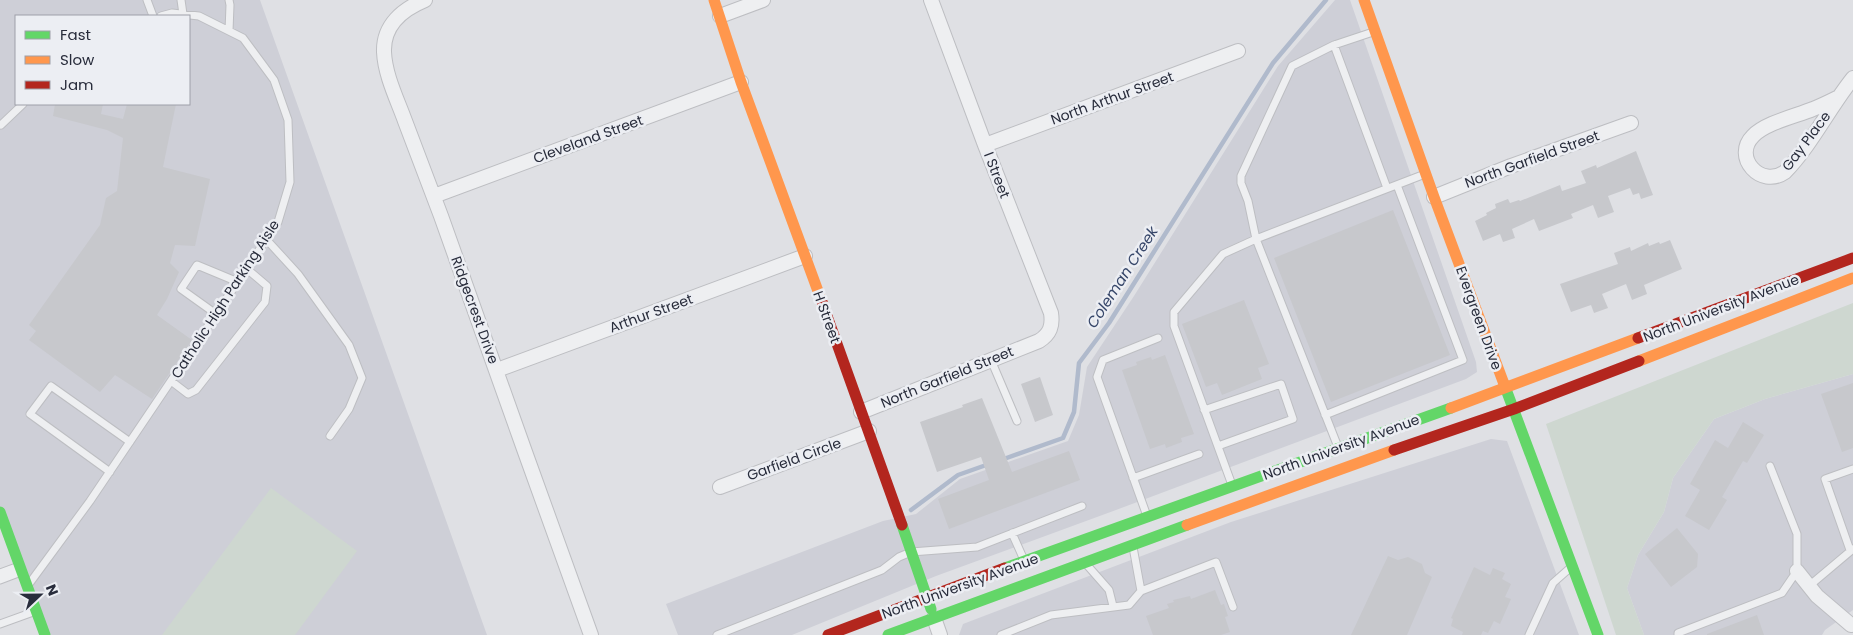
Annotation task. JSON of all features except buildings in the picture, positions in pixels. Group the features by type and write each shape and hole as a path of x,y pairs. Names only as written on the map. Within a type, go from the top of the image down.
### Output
{"main road":[{"name":"H Street","path":"714,0 741,82 934,618"},
{"name":"Evergreen Drive","path":"1364,0 1434,197 1598,635"},
{"name":"North University Avenue","path":"828,635 926,597 1505,388 1853,258"},
{"name":"North University Avenue","path":"888,635 1370,458 1514,409 1853,278"},
{"path":"0,512 45,635"}],"street":[{"name":"Ridgecrest Drive","path":"425,0 401,13 395,19 386,36 384,52 391,82 434,196 591,635"},
{"path":"720,16 763,0"},
{"name":"I Street","path":"931,0 1051,313 1050,331 1045,337 1034,343"},
{"name":"North Arthur Street","path":"985,145 1238,51"},
{"name":"Gay Place","path":"1837,98 1764,128 1754,134 1747,143 1745,151 1750,168 1757,174 1766,177 1776,176 1785,172 1853,78"},
{"name":"Cleveland Street","path":"434,196 741,82"},
{"name":"North Garfield Street","path":"1434,197 1511,166 1631,123"},
{"name":"Arthur Street","path":"496,370 805,256"},
{"name":"North Garfield Street","path":"861,412 1034,343"},
{"name":"Garfield Circle","path":"720,487 868,431"},
{"path":"1797,571 1817,596 1849,628"},
{"name":"H Street","path":"934,618 940,635"}],"lane":[{"path":"147,0 153,15"},
{"path":"181,0 183,14"},
{"path":"229,0 229,31"},
{"name":"Catholic High Parking Aisle","path":"27,586 110,472 278,222 290,182 288,120 274,80 243,38 199,16 172,13 165,15"},
{"path":"1338,448 1256,239 1248,201 1241,183 1241,176 1292,66 1334,45 1375,31"},
{"path":"1334,45 1387,188"},
{"path":"1,126 22,105"},
{"path":"1232,486 1174,326 1174,312 1223,254 1256,239 1426,174"},
{"path":"1325,415 1463,360 1397,185"},
{"path":"266,239 298,274 349,345 362,378 349,409 330,436"},
{"path":"216,314 181,289 197,265 238,282"},
{"path":"171,381 188,394 196,390 265,302 267,286 247,269"},
{"path":"1147,517 1097,377 1103,360 1158,338"},
{"path":"991,360 1017,421"},
{"path":"1204,410 1281,384 1293,419 1218,446"},
{"path":"110,472 30,414 51,386 130,442"},
{"path":"1133,478 1199,454"},
{"path":"1678,635 1678,633 1782,593 1797,571 1796,534 1770,466"},
{"path":"1808,586 1852,549 1825,479 1853,469"},
{"path":"717,635 882,570 898,557 911,552 977,547 1082,506"},
{"path":"1012,533 1024,562"},
{"path":"1133,546 1141,591"},
{"path":"1001,635 1051,615 1129,605 1141,591 1216,562 1234,607"},
{"path":"1085,563 1109,590 1113,606"},
{"path":"1529,635 1553,583 1573,566"},
{"path":"0,574 21,569"},
{"path":"0,580 21,569"},
{"path":"0,624 36,611"}],"shaded area":[{"path":"0,0 260,0 487,635 45,635 0,512"},
{"path":"1335,0 1350,0 1476,362 1477,372 1466,379 936,576 792,635 678,635 666,604 883,521 916,514 960,479 1068,441 1079,415 1087,367 1134,296 1278,66"},
{"path":"1853,303 1853,374 1765,399 1714,419 1673,478 1664,512 1638,555 1627,588 1644,635 1616,635 1546,424"},
{"path":"1853,374 1853,610 1825,630 1822,635 1644,635 1627,588 1638,555 1664,512 1673,478 1714,419 1765,399"},
{"path":"1491,439 1507,441 1579,635 959,635 963,624 1231,522"},
{"path":"271,488 357,551 295,635 162,635"}],"waterway":[{"name":"Coleman Creek","path":"1001,460 1063,438 1074,412 1079,363 1109,323 1273,63 1326,0"},
{"name":"Coleman Creek","path":"911,510 958,475 989,464"}],"traffic: fast":[{"path":"1504,384 1598,635"},
{"path":"1005,568 1451,408"},
{"path":"0,512 45,635"},
{"path":"902,525 931,609"},
{"path":"888,635 1187,525"}],"traffic: slow":[{"path":"714,0 741,82 822,302"},
{"path":"1364,0 1434,197 1504,384"},
{"path":"1639,361 1853,278"},
{"path":"1451,408 1638,338"},
{"path":"1187,525 1394,450"}],"traffic: jam":[{"path":"1638,338 1853,258"},
{"path":"822,302 902,525"},
{"path":"1394,450 1514,409 1639,361"},
{"path":"828,635 1005,568"}]}
